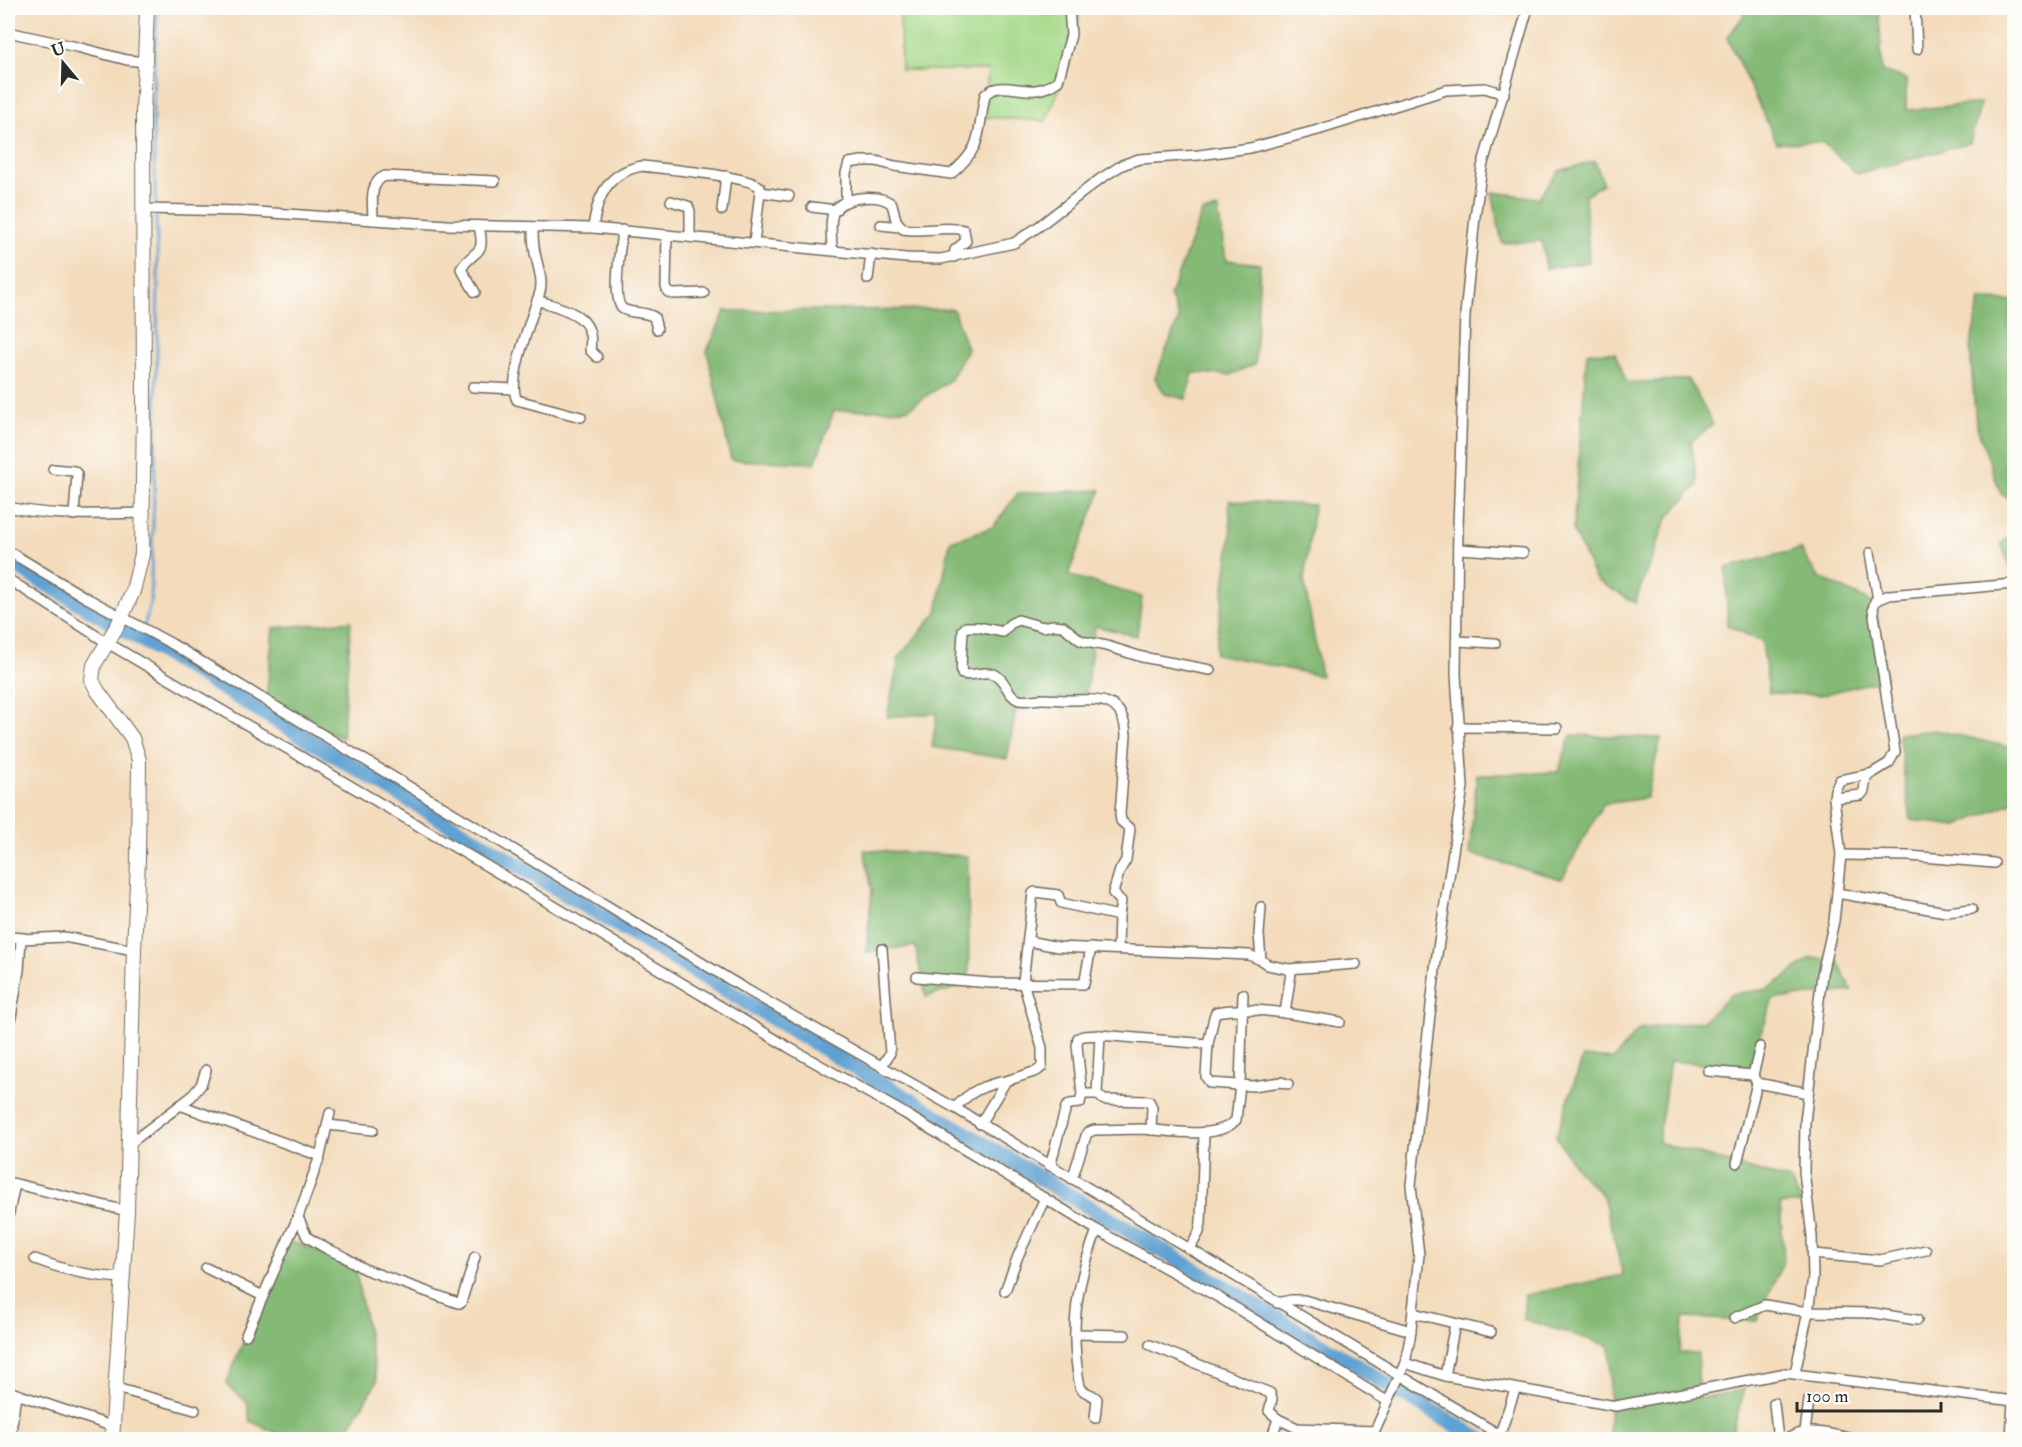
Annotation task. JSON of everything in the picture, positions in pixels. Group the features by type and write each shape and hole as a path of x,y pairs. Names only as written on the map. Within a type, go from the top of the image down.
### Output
{"main road":[{"path":"115,1435 127,1211 139,760 132,738 92,680 94,665 121,619 133,591 142,554 147,208 145,62 147,8"}],"street":[{"path":"846,202 846,173 849,163 876,161 951,174 975,149 979,139 985,95 988,91 998,87 1036,90 1049,87 1059,81 1071,35 1069,8"},
{"path":"1150,1345 1270,1392 1272,1399 1269,1411 1278,1419 1297,1428 1373,1435 1405,1363 1411,1331 1419,1255 1411,1185 1436,961 1463,787 1458,727 1457,641 1465,315 1482,167 1528,8"},
{"path":"1915,8 1917,49"},
{"path":"8,32 127,60 145,62"},
{"path":"147,208 242,211 479,226 592,228 925,259 954,257 1014,243 1100,179 1122,165 1139,159 1199,155 1250,148 1318,130 1446,90 1485,88 1504,94"},
{"path":"592,228 596,209 605,188 624,171 642,166 726,176 757,184 760,192 754,243"},
{"path":"374,220 373,186 376,180 385,176 495,181"},
{"path":"722,210 726,176"},
{"path":"760,192 789,196"},
{"path":"832,250 833,215 846,202 869,198 887,200 892,204 900,227"},
{"path":"671,201 688,206 690,237"},
{"path":"812,207 836,210"},
{"path":"881,225 920,231 963,229 966,241 954,250 954,257"},
{"path":"475,292 461,269 479,252 482,246 479,226"},
{"path":"533,228 541,287 530,321 514,389 517,400 581,417"},
{"path":"622,230 616,294 618,305 624,310 648,313 654,317 657,329"},
{"path":"667,235 666,287 668,292 673,294 704,293"},
{"path":"868,279 872,254"},
{"path":"537,300 585,320 592,340 590,350 597,357"},
{"path":"473,387 514,389"},
{"path":"54,469 74,471 77,474 74,515"},
{"path":"8,507 44,514 142,513"},
{"path":"1458,549 1523,553"},
{"path":"8,551 121,619 172,644 747,990 955,1108 1399,1377 1504,1437 1515,1390"},
{"path":"1870,553 1878,600"},
{"path":"8,579 788,1047 904,1113 1097,1230 1218,1297 1388,1399"},
{"path":"1795,1373 1813,1277 1813,1254 1804,1172 1805,1122 1822,974 1834,921 1841,855 1835,790 1840,780 1870,774 1889,763 1895,752 1873,609 1878,600 1889,595 2014,584"},
{"path":"1118,948 1121,901 1113,896 1113,893 1120,870 1126,860 1130,829 1122,821 1120,814 1126,735 1121,712 1112,704 1091,699 1021,700 1014,697 999,677 991,672 962,674 960,668 964,644 963,630 966,627 978,627 1003,632 1010,624 1018,620 1043,627 1063,626 1086,642 1142,657 1210,670"},
{"path":"1457,641 1496,643"},
{"path":"1458,727 1557,728"},
{"path":"1834,798 1861,795 1864,791 1864,781 1870,774"},
{"path":"1841,855 1910,856 1994,863"},
{"path":"955,1108 976,1089 1037,1071 1042,1067 1042,1048 1023,982 1033,893 1058,896 1061,903 1119,916"},
{"path":"1837,893 1946,912 1972,909"},
{"path":"1260,960 1261,907"},
{"path":"8,937 64,937 134,950"},
{"path":"11,1017 19,970 20,941 24,938"},
{"path":"1028,941 1058,947 1249,955 1268,965 1288,969 1356,964"},
{"path":"917,977 990,983 1084,984 1091,948"},
{"path":"882,949 890,1053 882,1066"},
{"path":"1285,1013 1291,974 1288,969"},
{"path":"1072,1179 1087,1133 1094,1130 1204,1132 1225,1128 1236,1120 1240,1085 1243,994"},
{"path":"1288,1084 1281,1082 1253,1086 1207,1081 1208,1044 1216,1012 1285,1013 1340,1022"},
{"path":"1050,1166 1066,1107 1080,1102 1082,1094 1078,1038 1101,1035 1208,1044"},
{"path":"1097,1094 1101,1035"},
{"path":"1737,1162 1760,1047"},
{"path":"129,1144 191,1097 201,1085 206,1070"},
{"path":"1708,1071 1755,1079 1808,1093"},
{"path":"980,1124 1006,1081"},
{"path":"1082,1094 1097,1094 1104,1100 1149,1101 1152,1107 1151,1130"},
{"path":"180,1105 320,1156"},
{"path":"246,1335 298,1217 320,1156 330,1113"},
{"path":"328,1125 373,1130"},
{"path":"1190,1249 1201,1223 1204,1132"},
{"path":"8,1216 11,1183 127,1211"},
{"path":"1005,1291 1018,1256 1045,1198"},
{"path":"298,1217 307,1238 364,1269 458,1303 463,1298 475,1257"},
{"path":"1095,1418 1096,1399 1083,1392 1080,1386 1075,1334 1079,1282 1097,1230"},
{"path":"1813,1254 1880,1260 1926,1250"},
{"path":"35,1259 89,1276 124,1278"},
{"path":"206,1268 263,1296"},
{"path":"1277,1303 1297,1300 1316,1303 1411,1331"},
{"path":"1734,1318 1765,1305 1808,1312 1873,1313 1917,1320"},
{"path":"1413,1313 1491,1332"},
{"path":"1445,1376 1455,1324"},
{"path":"1075,1334 1125,1335"},
{"path":"1405,1363 1445,1376 1616,1406 1632,1405 1771,1374 1795,1373 2014,1401 2011,1440"},
{"path":"116,1388 195,1410"},
{"path":"10,1440 12,1392 115,1435"},
{"path":"1805,1432 1809,1400"},
{"path":"1774,1403 1778,1440"},
{"path":"1271,1440 1278,1419"},
{"path":"1786,1440 1805,1432 1857,1440"}],"green space":[{"path":"900,8 1081,8 1068,67 1046,121 985,117 988,70 901,70"},
{"path":"1749,8 1879,8 1882,71 1906,79 1906,110 1981,103 1970,143 1857,174 1822,142 1777,143 1727,38"},
{"path":"1595,161 1603,184 1585,195 1589,262 1546,269 1542,241 1502,243 1492,192 1538,198 1559,171"},
{"path":"1218,209 1226,260 1260,264 1255,364 1230,375 1193,373 1186,399 1165,394 1155,378 1179,318 1170,295 1202,212"},
{"path":"1980,300 2013,301 2008,327 2014,347 2014,500 2001,494 1976,424 1970,348"},
{"path":"953,309 967,349 951,379 908,409 834,411 815,463 731,460 707,351 725,311"},
{"path":"1587,352 1615,353 1627,383 1688,379 1713,424 1691,442 1698,485 1667,518 1635,603 1596,580 1573,531"},
{"path":"1101,490 1068,575 1142,597 1137,636 1095,626 1086,693 1016,710 1007,759 932,747 937,713 887,717 899,657 937,612 950,541 993,527 1018,493"},
{"path":"1229,501 1314,505 1304,580 1321,676 1215,654 1231,534"},
{"path":"2014,531 2014,579 2001,544"},
{"path":"1800,549 1817,576 1875,604 1886,679 1821,695 1769,693 1762,642 1727,625 1726,568"},
{"path":"351,621 342,738 266,702 273,628"},
{"path":"1935,730 2010,747 2013,802 1957,826 1911,820 1898,734"},
{"path":"1571,735 1661,738 1646,798 1603,804 1562,879 1469,854 1477,775 1558,772"},
{"path":"864,850 968,856 969,984 926,997 915,946 866,952 872,890"},
{"path":"1812,958 1837,960 1852,991 1773,999 1749,1068 1670,1061 1658,1142 1791,1181 1802,1204 1780,1204 1784,1260 1757,1321 1684,1318 1679,1353 1698,1353 1698,1399 1745,1389 1730,1439 1609,1439 1610,1346 1523,1319 1525,1295 1623,1275 1603,1196 1577,1170 1556,1136 1583,1057 1614,1059 1639,1029 1703,1021 1731,994 1768,989"},
{"path":"285,1240 354,1262 377,1381 342,1439 289,1439 250,1421 247,1402 226,1384"}],"waterway":[{"path":"141,639 150,604 155,471 158,277 153,123 154,51 158,8"},
{"path":"8,561 1481,1440"}]}
